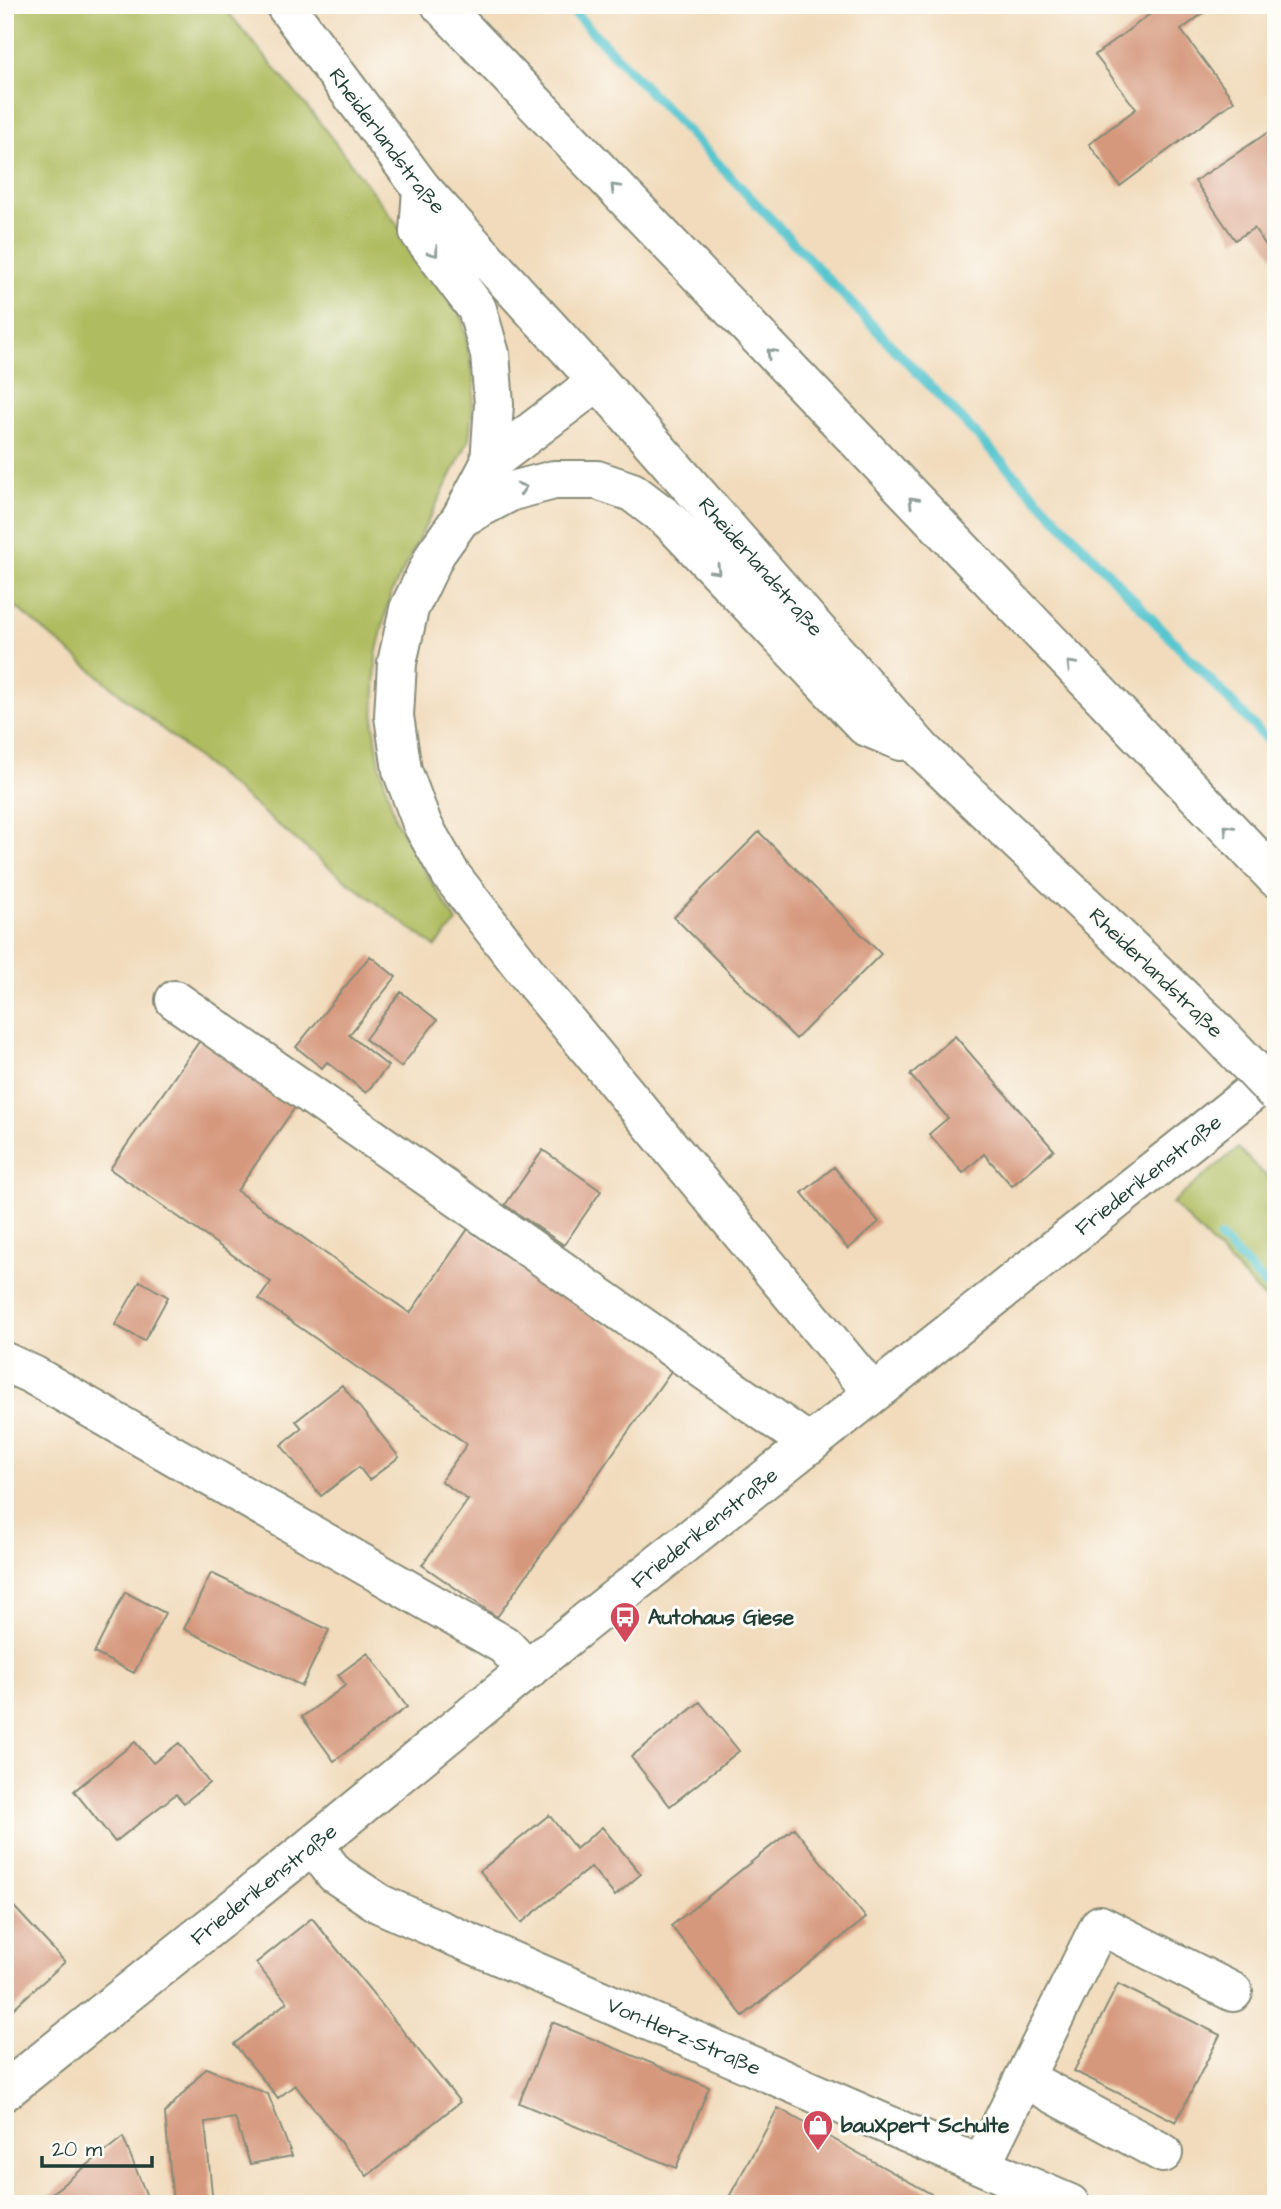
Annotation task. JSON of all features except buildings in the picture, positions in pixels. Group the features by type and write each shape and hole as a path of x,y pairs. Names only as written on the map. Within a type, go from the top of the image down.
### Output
{"main road":[{"name":"Rheiderlandstraße","path":"285,5 422,189 598,382 922,750 1208,1022 1276,1093"},
{"path":"441,5 1276,878"},
{"path":"422,189 419,232 477,309 489,354 494,404 490,463 461,518 436,553 408,609 397,663 394,716 402,770 423,826 451,875 534,982 873,1393"},
{"path":"490,463 598,382"},
{"path":"461,518 512,491 554,480 597,480 632,492 669,520 865,726 922,750"},
{"path":"175,1000 810,1444"},
{"name":"Friederikenstraße","path":"5,2091 873,1393 1276,1073"},
{"path":"5,1362 46,1382 504,1645 528,1670"},
{"name":"Von-Herz-Straße","path":"313,1845 335,1874 380,1904 1070,2204"},
{"path":"981,2165 1100,1925 1233,1992"},
{"path":"1024,2078 1163,2153"}],"green space":[{"path":"5,5 222,5 318,120 444,286 462,318 475,384 469,440 390,596 376,655 374,725 380,765 396,821 457,922 435,947 325,864 5,598"},
{"path":"1238,1148 1276,1186 1276,1310 1172,1203"}],"waterway":[{"path":"567,5 1276,749"},
{"path":"1220,1238 1276,1295"}],"place":[{"name":"Autohaus Giese","path":"625,1644"},
{"name":"bauXpert Schulte","path":"818,2152"}]}
